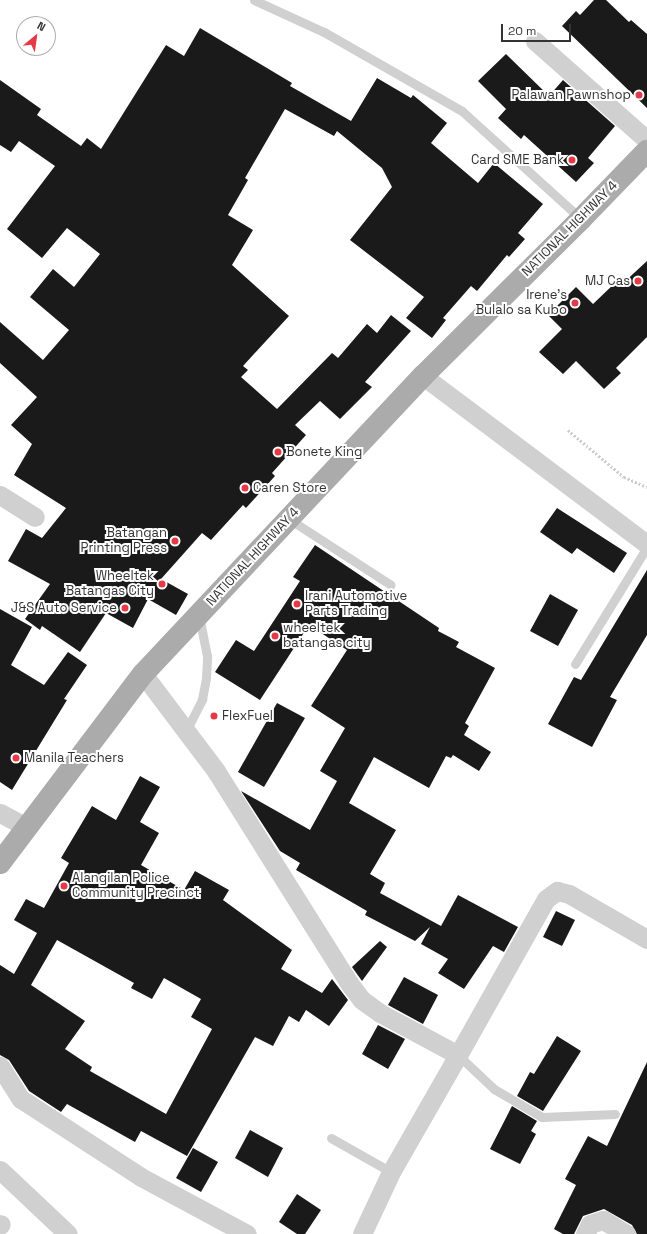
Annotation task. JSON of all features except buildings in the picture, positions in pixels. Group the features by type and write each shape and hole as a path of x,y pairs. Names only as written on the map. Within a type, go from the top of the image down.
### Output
{"main road":[{"name":"NATIONAL HIGHWAY 4","path":"0,863 143,674 423,376 581,220 647,151"}],"street":[{"path":"534,41 647,140"},
{"path":"423,376 647,546"},
{"path":"0,495 36,517"},
{"path":"143,674 187,729 349,983 362,1000 380,1013 458,1055"},
{"path":"0,813 26,827"},
{"path":"362,1234 391,1172 546,899 557,891 569,894 647,939"},
{"path":"0,1066 21,1099 141,1177 247,1234"},
{"path":"0,1170 68,1234"},
{"path":"585,1234 590,1224 603,1220 626,1234"}],"lane":[{"path":"254,0 324,32 462,111 581,220"},
{"path":"289,519 391,585"},
{"path":"575,664 647,546"},
{"path":"187,729 202,699 206,678 207,656 199,615"},
{"path":"458,1055 494,1089 542,1117 615,1114"},
{"path":"331,1138 391,1172"}],"path":[{"path":"568,430 624,477 647,487"}],"place":[{"name":"Palawan Pawnshop","path":"639,95"},
{"name":"Card SME Bank","path":"572,160"},
{"name":"MJ Cas","path":"638,281"},
{"name":"Irene's Bulalo sa Kubo","path":"575,303"},
{"name":"Bonete King","path":"278,452"},
{"name":"Caren Store","path":"245,488"},
{"name":"Batangan Printing Press","path":"175,541"},
{"name":"Wheeltek Batangas City","path":"162,584"},
{"name":"Irani Automotive Parts Trading","path":"297,604"},
{"name":"J&S Auto Service","path":"125,608"},
{"name":"wheeltek batangas city","path":"275,636"},
{"name":"FlexFuel","path":"214,716"},
{"name":"Manila Teachers","path":"16,758"},
{"name":"Alangilan Police Community Precinct","path":"64,886"}]}
